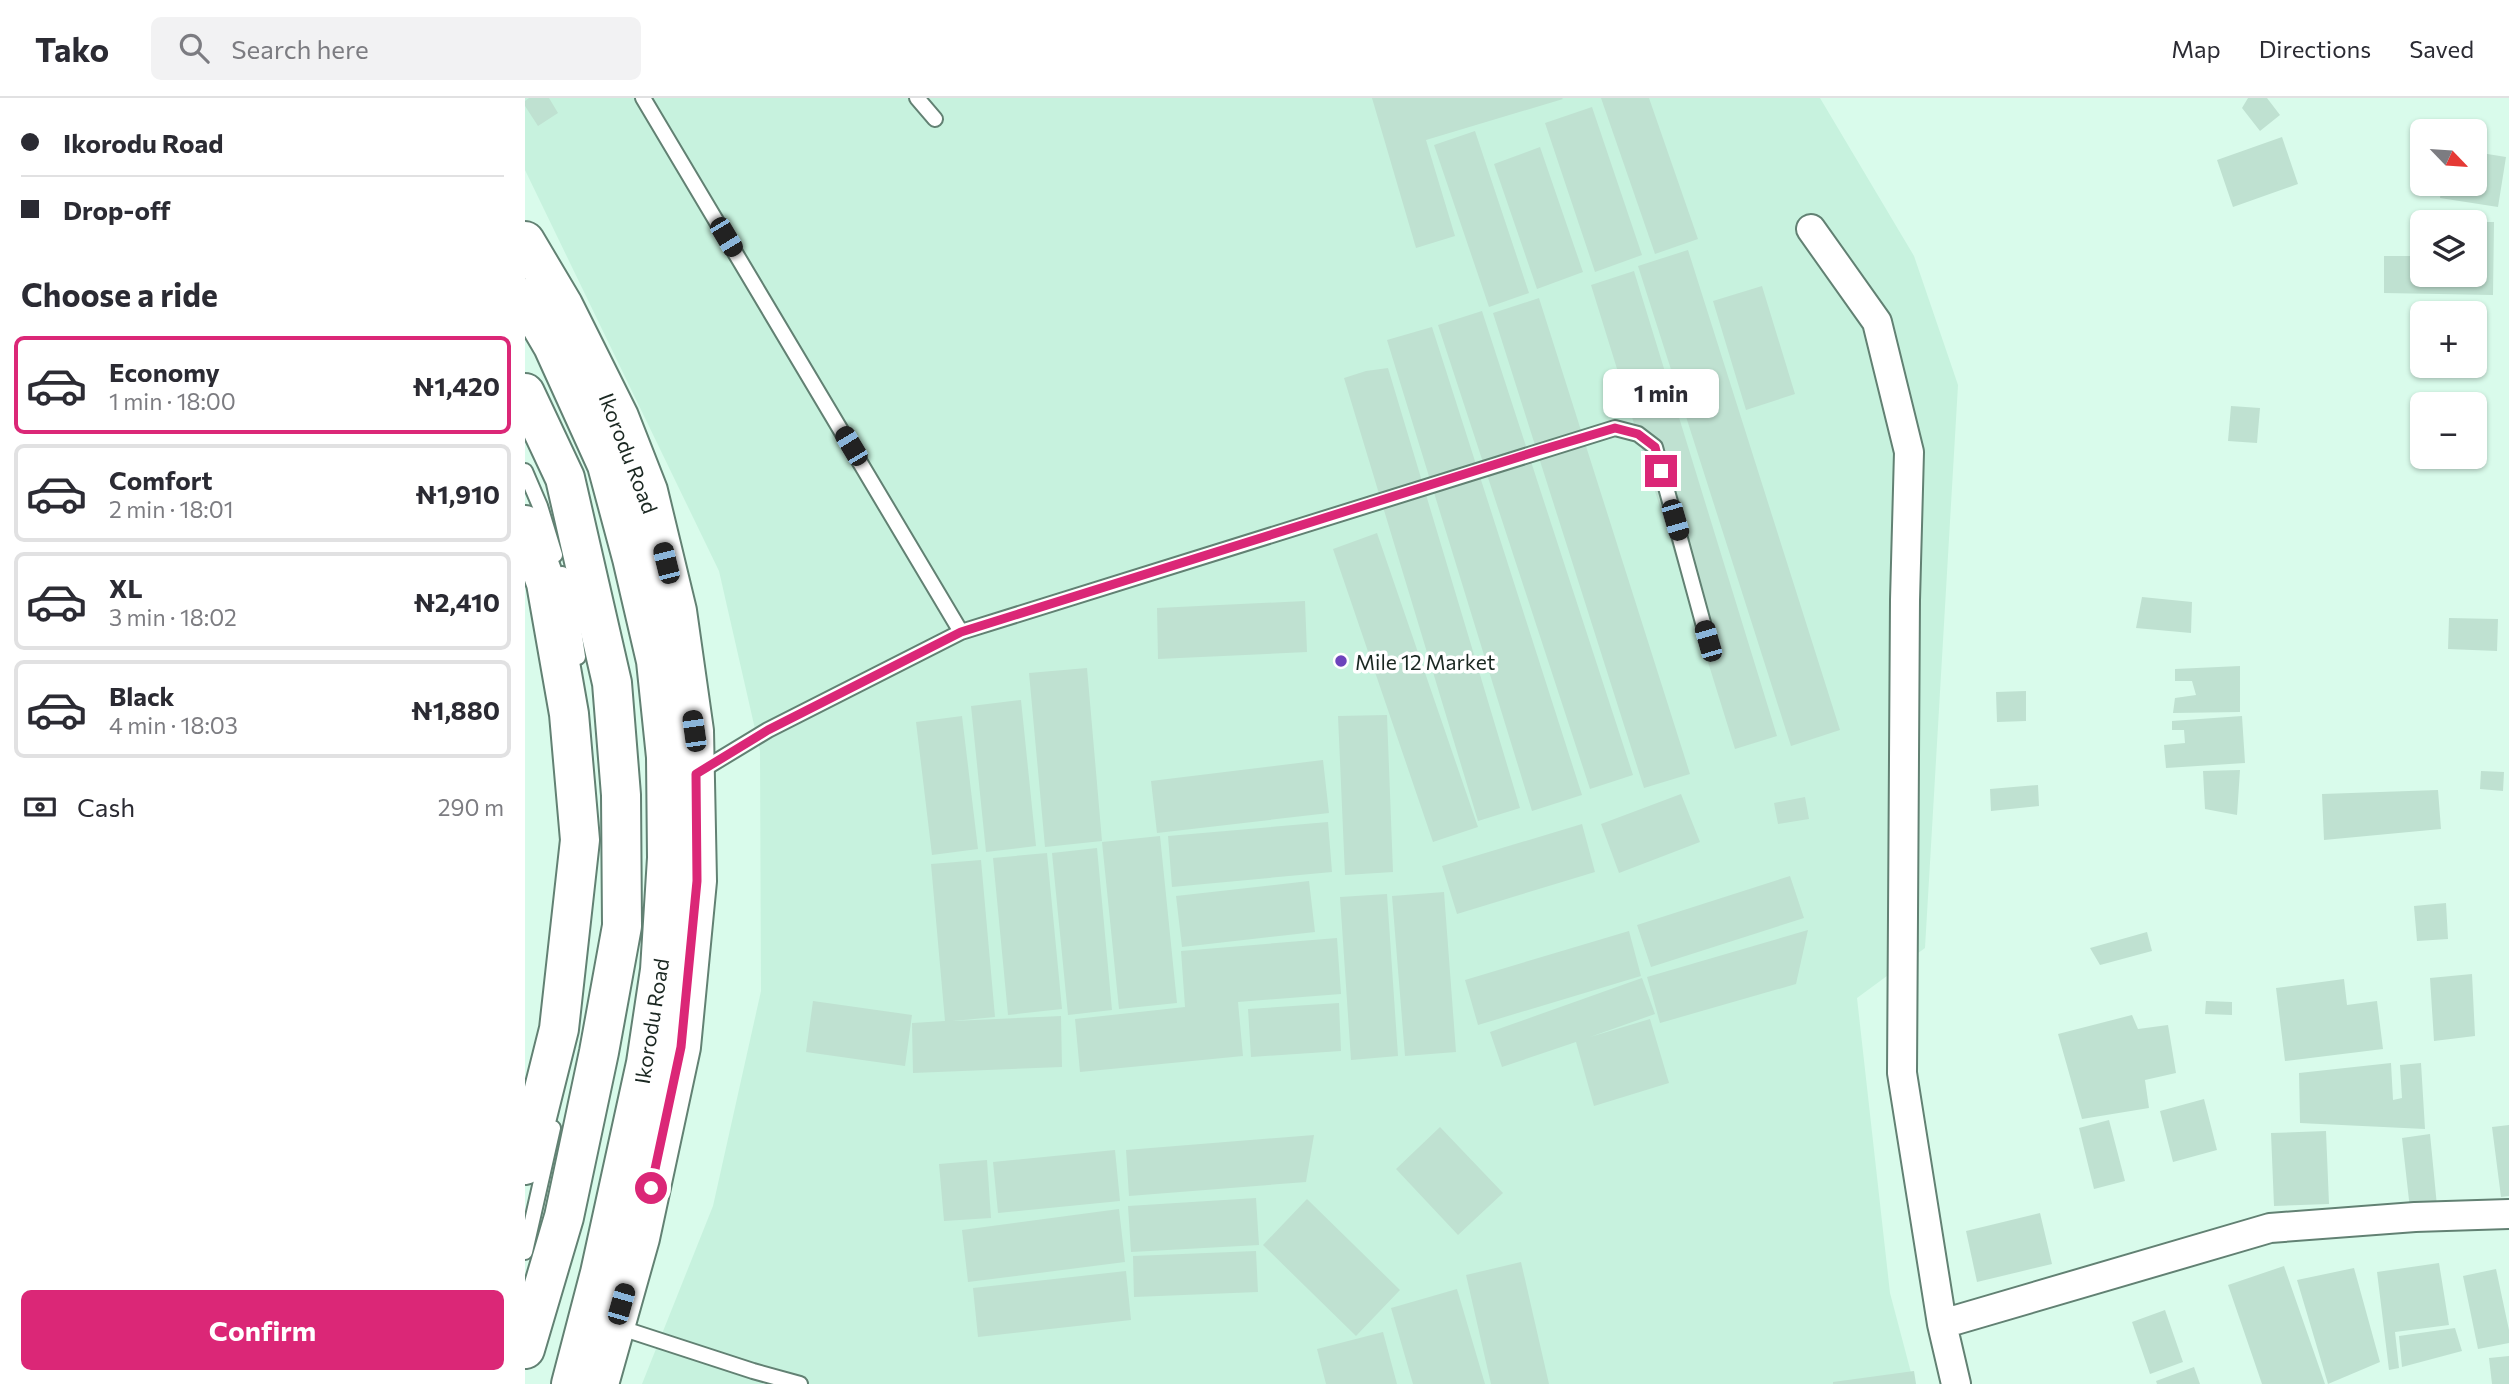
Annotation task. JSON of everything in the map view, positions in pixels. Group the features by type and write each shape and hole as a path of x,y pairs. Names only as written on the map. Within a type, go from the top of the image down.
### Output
{"main road":[{"name":"Ikorodu Road","path":"525,241 563,305 619,417 648,491 677,611 694,731 697,881 681,1047 640,1238 599,1384"},
{"name":"Ikorodu Road","path":"525,299 553,346 607,465 656,661 666,757 667,858 660,970 648,1050 600,1273 571,1384"},
{"name":"Ikorodu Road","path":"525,393 565,478 612,684 621,795 622,900 622,926 567,1204 525,1349"},
{"path":"525,525 546,583 569,714 580,840 559,1029 525,1165"}],"street":[{"path":"1811,229 1877,322 1909,452 1905,600 1902,1073 1942,1324 1956,1384"},
{"path":"1942,1324 2270,1228 2415,1217 2509,1214"}],"lane":[{"path":"643,98 961,632"},
{"path":"917,98 935,119"},
{"path":"696,774 768,730 961,632 1615,428 1638,434 1655,447 1708,641"},
{"path":"525,471 540,506 570,601 579,665"},
{"path":"592,809 594,848"},
{"path":"525,1252 555,1120"},
{"path":"615,1326 800,1384"}],"shaded area":[{"name":"Mile 12 Market","path":"525,98 1820,98 1914,256 1958,385 1925,948 1857,998 1890,1293 1914,1384 642,1384 713,1206 761,991 760,751 719,571 525,170"}],"building":[{"path":"529,98 549,98 558,113 538,126 525,106 525,101"},
{"path":"1372,98 1563,99 1426,140 1455,236 1416,248"},
{"path":"1601,98 1649,98 1698,239 1655,254"},
{"path":"2248,98 2267,98 2280,115 2260,131 2242,108"},
{"path":"1592,107 1642,255 1595,272 1545,123"},
{"path":"1475,131 1529,293 1489,307 1434,145"},
{"path":"2282,137 2298,184 2233,207 2217,160"},
{"path":"1540,147 1583,272 1537,289 1494,164"},
{"path":"2487,154 2506,157 2498,207 2440,198 2487,196"},
{"path":"2487,222 2494,222 2493,295 2384,293 2384,256 2410,256 2410,287 2487,287"},
{"path":"1688,250 1840,730 1791,746 1638,266"},
{"path":"1634,271 1777,736 1735,749 1591,285"},
{"path":"1762,286 1795,394 1746,410 1713,301"},
{"path":"1539,298 1690,774 1644,788 1493,313"},
{"path":"1482,311 1633,775 1590,789 1438,325"},
{"path":"1432,327 1582,795 1532,811 1387,340"},
{"path":"1388,368 1520,808 1478,821 1344,378"},
{"path":"2231,406 2260,408 2257,443 2228,441"},
{"path":"1377,533 1478,827 1433,842 1333,549"},
{"path":"2142,597 2192,602 2191,633 2136,628"},
{"path":"1305,601 1307,652 1158,659 1157,608"},
{"path":"2449,618 2498,619 2497,651 2448,649"},
{"path":"2240,666 2240,712 2173,713 2175,698 2196,695 2192,681 2175,681 2175,669"},
{"path":"1087,668 1102,841 1045,847 1029,673"},
{"path":"2026,691 2026,721 1997,722 1996,692"},
{"path":"1021,700 1036,846 986,852 971,706"},
{"path":"1387,715 1393,872 1345,875 1338,716"},
{"path":"962,716 978,849 932,855 916,722"},
{"path":"2242,716 2245,763 2166,768 2164,745 2185,743 2184,730 2172,730 2172,721"},
{"path":"1323,760 1329,813 1157,833 1151,781"},
{"path":"2240,770 2237,815 2205,809 2203,771"},
{"path":"2481,771 2504,772 2503,791 2480,789"},
{"path":"2038,785 2039,806 1991,811 1990,789"},
{"path":"2438,790 2441,829 2324,840 2322,794"},
{"path":"1681,794 1700,842 1619,873 1601,824"},
{"path":"1805,797 1809,819 1778,824 1774,803"},
{"path":"1328,822 1332,872 1172,887 1168,836"},
{"path":"1582,824 1595,872 1457,914 1442,866"},
{"path":"1160,836 1177,1003 1119,1009 1102,842"},
{"path":"1097,848 1112,1010 1068,1015 1052,853"},
{"path":"1047,853 1062,1009 1008,1015 993,858"},
{"path":"981,860 995,1017 953,1021 1061,1016 1062,1067 913,1073 912,1023 945,1021 931,864"},
{"path":"1790,876 1804,918 1651,967 1637,925"},
{"path":"1309,881 1315,932 1182,947 1176,896"},
{"path":"1444,892 1456,1052 1405,1056 1392,896"},
{"path":"1387,894 1398,1056 1351,1060 1340,897"},
{"path":"2446,903 2448,939 2417,941 2414,906"},
{"path":"1808,930 1796,984 1660,1023 1647,977"},
{"path":"1629,931 1641,976 1478,1025 1465,980"},
{"path":"2147,932 2152,951 2100,965 2090,948"},
{"path":"1337,938 1341,994 1238,1002 1243,1056 1080,1072 1075,1019 1185,1007 1181,951"},
{"path":"2472,974 2475,1036 2434,1041 2430,978"},
{"path":"1642,978 1655,1014 1590,1037 1650,1019 1669,1083 1594,1106 1576,1042 1502,1067 1490,1032"},
{"path":"2344,979 2347,1005 2377,1001 2383,1049 2285,1061 2276,988"},
{"path":"813,1001 912,1015 905,1066 806,1052"},
{"path":"2206,1001 2232,1002 2232,1015 2205,1014"},
{"path":"1339,1003 1341,1051 1251,1057 1248,1009"},
{"path":"2132,1015 2138,1029 2168,1025 2176,1073 2145,1080 2149,1108 2082,1119 2058,1034"},
{"path":"2391,1063 2393,1100 2402,1098 2400,1065 2421,1063 2425,1129 2300,1123 2299,1073"},
{"path":"2204,1099 2217,1150 2173,1162 2160,1111"},
{"path":"2109,1120 2125,1181 2094,1189 2079,1128"},
{"path":"2509,1125 2509,1196 2501,1197 2492,1127"},
{"path":"1440,1127 1503,1193 1458,1235 1396,1169"},
{"path":"2326,1131 2329,1204 2274,1206 2271,1133"},
{"path":"2430,1134 2437,1206 2410,1209 2402,1138"},
{"path":"1314,1135 1306,1182 1129,1196 1126,1150"},
{"path":"1115,1150 1120,1201 998,1213 993,1162"},
{"path":"987,1160 991,1218 944,1221 939,1164"},
{"path":"1256,1198 1259,1245 1131,1252 1128,1206"},
{"path":"1307,1199 1400,1290 1356,1336 1263,1245"},
{"path":"1119,1209 1125,1262 968,1282 962,1230"},
{"path":"2040,1213 2052,1264 1977,1282 1966,1231"},
{"path":"1256,1251 1258,1292 1134,1297 1133,1256"},
{"path":"1521,1262 1549,1384 1491,1384 1466,1275"},
{"path":"2439,1263 2449,1325 2395,1332 2399,1368 2389,1370 2377,1272"},
{"path":"2284,1266 2325,1384 2262,1384 2228,1285"},
{"path":"2354,1268 2380,1362 2328,1384 2297,1280"},
{"path":"2496,1269 2509,1330 2509,1343 2478,1349 2463,1276"},
{"path":"1126,1271 1131,1320 978,1337 973,1288"},
{"path":"1457,1289 1485,1384 1413,1384 1391,1308"},
{"path":"2165,1310 2183,1362 2150,1374 2132,1322"},
{"path":"2455,1328 2462,1351 2402,1367 2399,1336"},
{"path":"1383,1332 1397,1384 1326,1384 1317,1349"},
{"path":"2509,1356 2509,1384 2492,1384 2489,1358"},
{"path":"2194,1367 2200,1384 2157,1384 2156,1381"},
{"path":"1914,1371 1916,1384 1833,1384 1833,1382"}],"place":[{"name":"Mile 12 Market","path":"1341,661"}],"route":[{"path":"651,1188 681,1047 697,881 696,774 768,730 961,632 1615,428 1638,434 1655,447 1661,471"}]}
